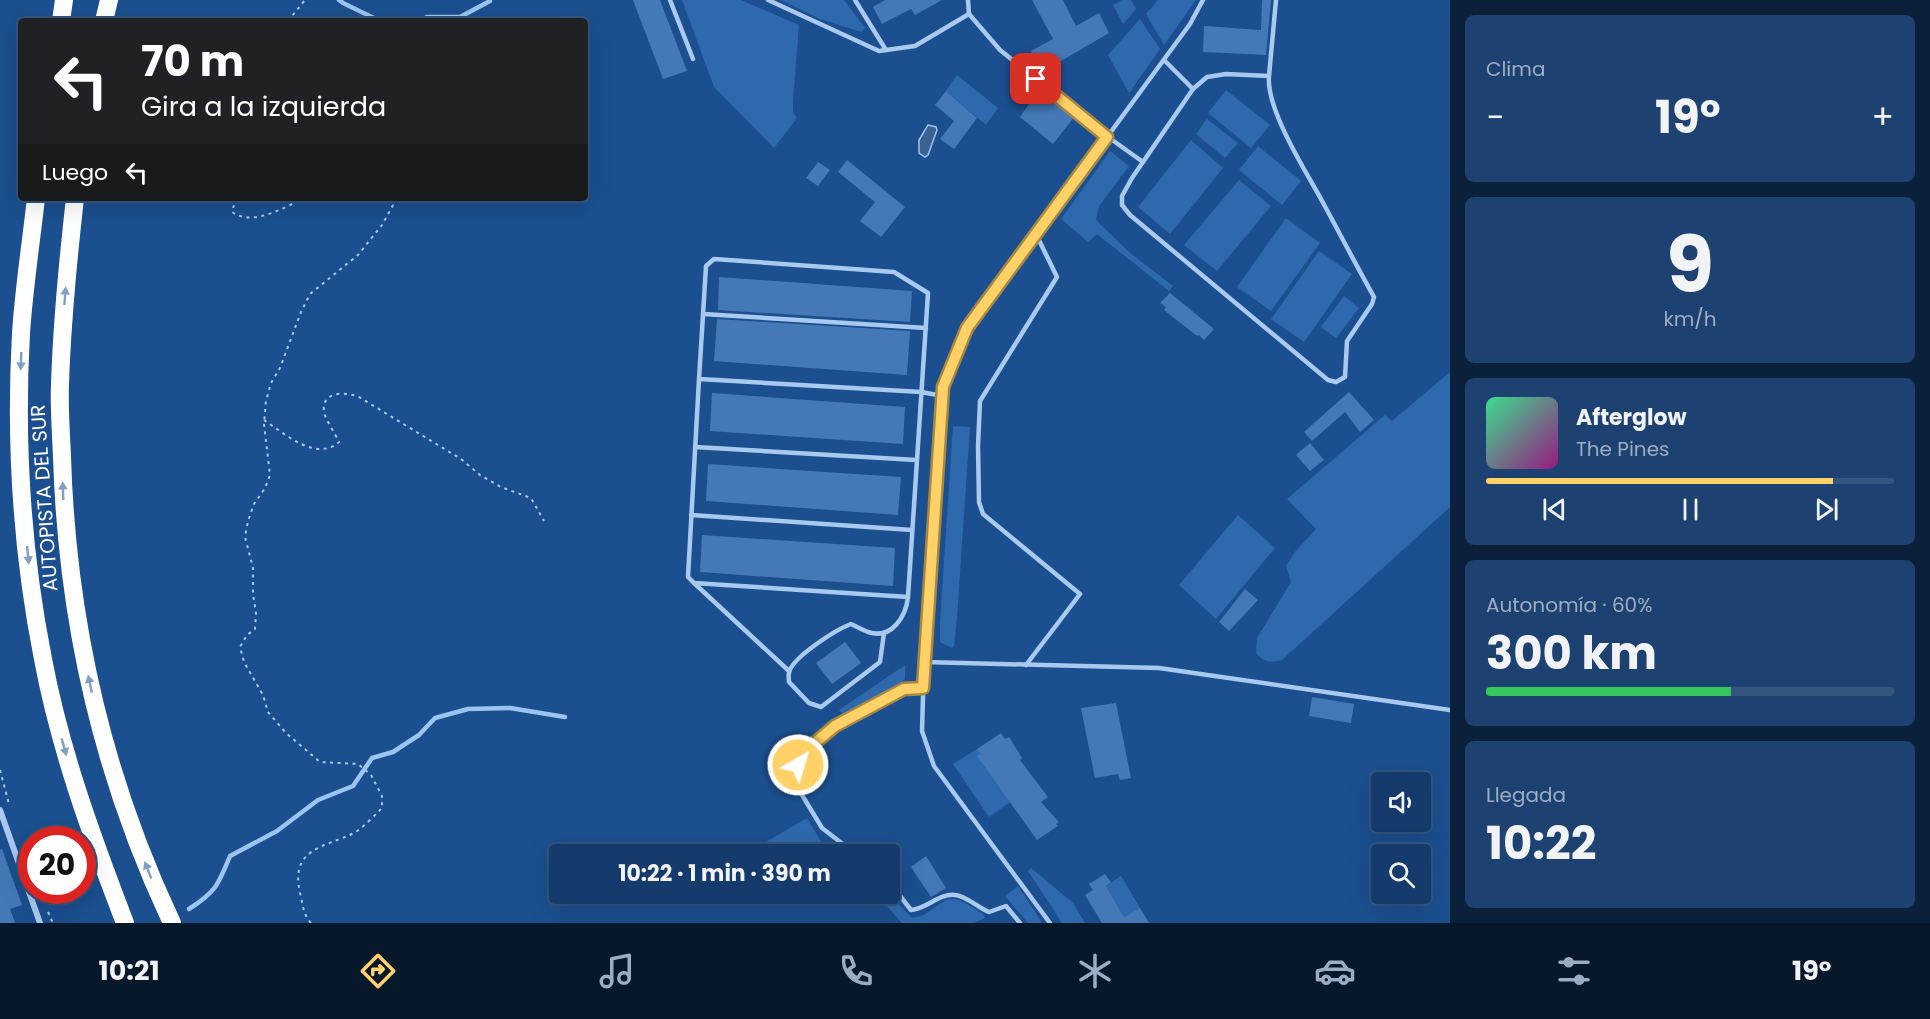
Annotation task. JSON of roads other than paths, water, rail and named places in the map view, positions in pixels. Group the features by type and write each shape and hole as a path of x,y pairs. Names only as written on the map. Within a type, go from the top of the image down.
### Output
{"highway":[{"path":"61,18 64,0"},
{"path":"98,18 101,0"},
{"path":"105,18 109,0"},
{"name":"AUTOPISTA DEL SUR","path":"36,201 21,332 19,403 23,506 30,576 43,659 63,741 93,842 125,923"},
{"name":"AUTOPISTA DEL SUR","path":"75,201 65,291 60,386 64,519 74,605 90,688 108,758 131,825 172,923"}],"street":[{"path":"0,810 40,923"}],"lane":[{"path":"670,0 693,59"},
{"path":"768,0 879,51 915,46 969,14"},
{"path":"855,0 886,50"},
{"path":"968,0 969,14 1000,50 1107,137 1143,162"},
{"path":"1050,923 934,766 922,731 924,662 943,387 967,328 1190,24 1203,0"},
{"path":"1269,76 1226,74 1207,77 1193,89 1122,196 1122,205 1130,215 1328,380 1336,382 1345,376 1347,341 1372,304 1374,297 1278,117 1273,102 1269,76 1276,0"},
{"path":"1164,60 1193,89"},
{"path":"1026,665 1080,594 983,514 979,502 978,446 980,401 1057,277 1036,234"},
{"path":"789,671 688,577 706,266 714,259 894,272 928,293 907,609 899,622 884,633 870,633 851,624 841,628 798,659 789,671 789,682 809,703 821,707 880,662 884,633"},
{"path":"703,314 926,328"},
{"path":"699,379 921,392 943,396"},
{"path":"695,447 916,460"},
{"path":"691,515 912,530"},
{"path":"694,583 908,597"},
{"path":"924,662 1159,668 1450,710"},
{"path":"843,844 822,828 796,785 795,775 798,765 810,747 835,726 904,689 923,688"},
{"path":"900,895 911,909 920,909 945,896 955,895 989,912 1006,906 1020,923"}],"waterway":[{"path":"339,0 374,18"},
{"path":"425,18 460,17 490,1"},
{"path":"189,909 205,898 215,887 230,856 277,831 318,800 353,786 372,758 393,752 419,735 435,718 468,709 510,708 565,717"}]}
